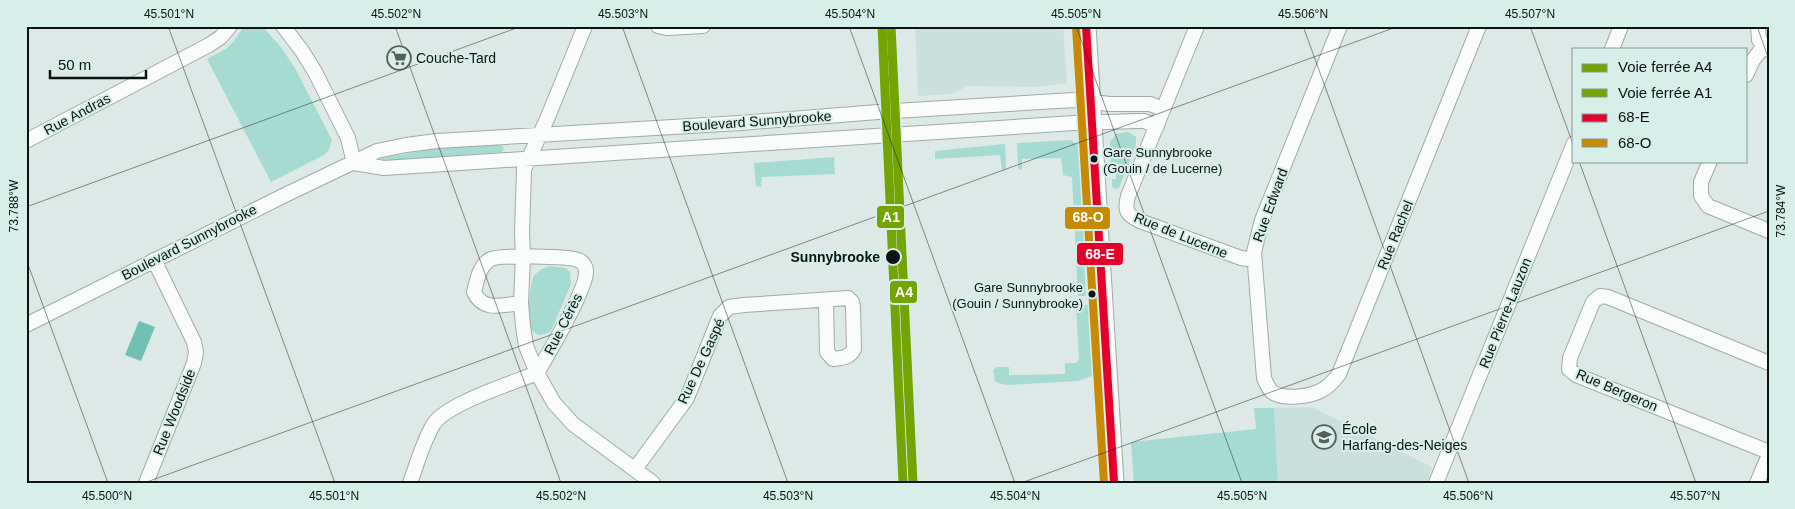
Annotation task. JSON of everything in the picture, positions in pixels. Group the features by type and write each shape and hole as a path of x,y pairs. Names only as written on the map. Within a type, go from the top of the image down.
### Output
{"main road":[{"path":"1086,26 1114,483"}],"street":[{"name":"Rue Andras","path":"26,141 208,45 221,37 230,26"},
{"path":"283,26 315,72 348,138 354,163"},
{"name":"Rue Cérès","path":"537,374 526,346 521,303 524,257 522,232 524,173 585,26"},
{"path":"658,26 667,28 703,26"},
{"name":"Rue de Lucerne","path":"1196,26 1128,196 1126,207 1129,215 1140,221 1241,258 1254,260"},
{"name":"Rue Edward","path":"1272,392 1266,384 1263,370 1254,260 1256,241 1262,220 1340,26"},
{"name":"Rue Rachel","path":"1272,392 1280,396 1313,394 1328,387 1338,374 1479,26"},
{"path":"1612,48 1621,26"},
{"path":"1748,70 1752,60 1766,48 1759,40 1758,26"},
{"name":"Boulevard Sunnybrooke","path":"26,325 282,196 377,151 412,144 1074,100 1110,104 1150,104 1163,109"},
{"name":"Boulevard Sunnybrooke","path":"354,163 384,168 1092,122 1137,120 1157,126"},
{"name":"Rue Pierre-Lauzon","path":"1436,483 1572,148"},
{"path":"1710,162 1701,182 1701,196 1708,206 1769,231"},
{"name":"Rue Cérès","path":"521,303 490,306 478,300 474,292 482,266 492,258 545,256 578,260 585,265 587,273 575,303 537,374"},
{"name":"Rue Woodside","path":"146,483 194,363 196,352 192,336 154,260"},
{"name":"Rue Bergeron","path":"1769,363 1608,297 1600,296 1593,302 1570,358 1569,369 1576,375 1769,453"},
{"name":"Rue De Gaspé","path":"635,469 687,398 720,316 729,307 826,300"},
{"path":"410,483 434,424 444,414 457,406 537,374 554,403 573,424 653,483"},
{"path":"1757,483 1769,453"}],"shaded area":[{"path":"244,26 262,26 280,46 295,68 332,140 329,150 324,155 271,182 207,59 226,49"},
{"path":"915,26 1063,26 1067,83 1038,87 968,86 951,94 918,96"},
{"path":"1128,132 1136,137 1136,145 1119,188 1114,189 1112,179 1116,179 1116,171 1111,171 1110,142 1116,134"},
{"path":"1070,140 1079,145 1082,161 1087,238 1084,260 1086,296 1078,296 1072,177 1063,175 1061,158 1022,159 1022,169 1020,170 1018,167 1017,143"},
{"path":"498,144 504,148 502,152 383,161 382,158 433,149"},
{"path":"1005,144 1006,168 1004,170 1002,169 1000,155 935,159 935,151"},
{"path":"834,157 835,174 762,177 761,187 756,186 754,163"},
{"path":"550,266 565,268 570,272 571,284 551,331 538,335 531,329 529,323 531,285 536,274"},
{"path":"1076,305 1088,305 1092,314 1095,369 1092,376 1078,381 1009,385 995,381 993,370 997,367 1009,367 1009,375 1065,374 1065,363 1076,363 1079,360"},
{"path":"139,321 155,327 141,361 125,355"},
{"name":"École Harfang-des-Neiges","path":"1312,407 1432,467 1427,483 1278,483 1274,408"},
{"path":"1254,408 1274,408 1278,483 1134,483 1131,442 1256,429"}],"rail line":[{"name":"A1","path":"882,26 903,483"},
{"name":"A4","path":"891,26 913,483"}],"transit line":[{"name":"68-E","path":"1086,26 1114,483"},
{"name":"68-O","path":"1076,27 1104,483"}],"place":[{"name":"Couche-Tard","path":"399,58"},
{"name":"Gare Sunnybrooke (Gouin / de Lucerne)","path":"1094,159"},
{"name":"Sunnybrooke","path":"893,257"},
{"name":"Gare Sunnybrooke (Gouin / Sunnybrooke)","path":"1092,294"},
{"name":"École Harfang-des-Neiges","path":"1324,437"}]}
